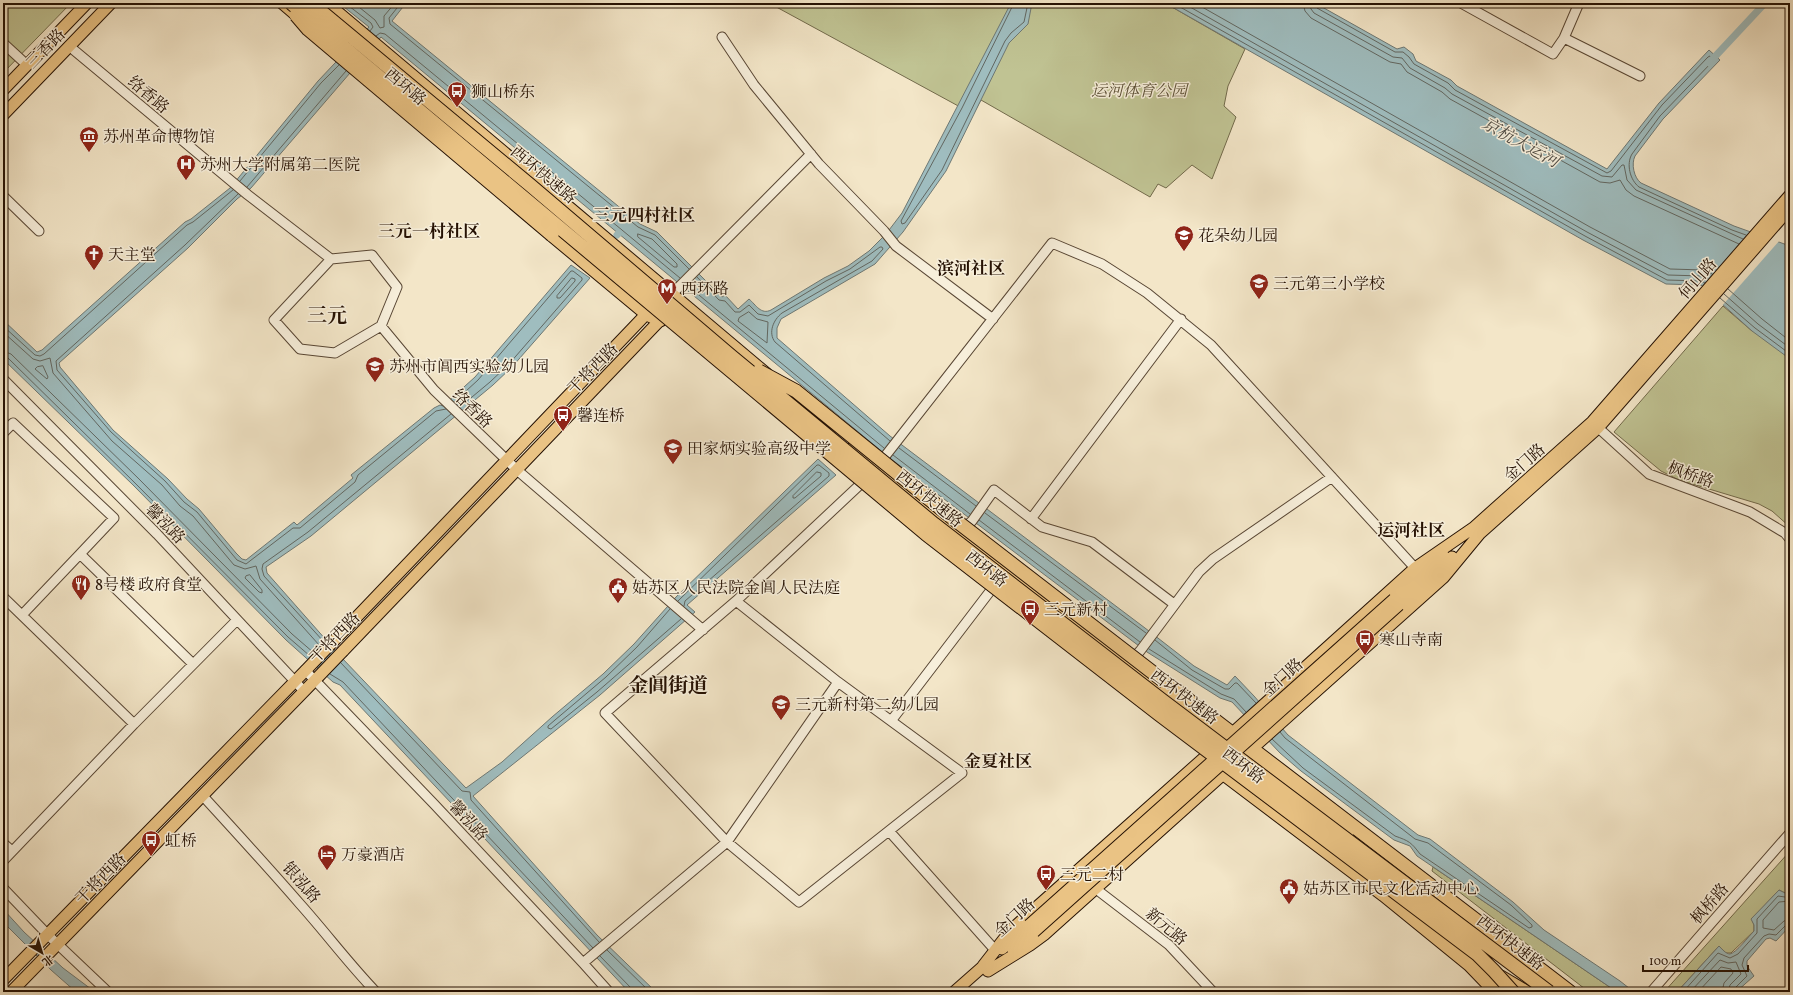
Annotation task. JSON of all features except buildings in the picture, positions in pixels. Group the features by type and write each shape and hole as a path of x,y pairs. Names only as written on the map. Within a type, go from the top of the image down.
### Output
{"highway":[{"path":"285,3 308,29 552,235 648,313 665,316"},
{"name":"西环快速路","path":"291,3 926,534 1160,715 1477,954 1494,970 1513,992"},
{"name":"西环快速路","path":"310,3 530,185 731,356 934,524 1163,701 1549,992"},
{"path":"731,356 796,391 950,516 1165,682 1229,736 1395,857 1570,992"},
{"path":"1206,756 1225,773 1384,895 1470,965 1496,992"}],"main road":[{"path":"88,3 101,13"},
{"name":"三香路","path":"3,90 88,3"},
{"name":"三香路","path":"3,115 111,3"},
{"name":"西环路","path":"282,3 583,255 648,313"},
{"name":"西环路","path":"327,3 672,296 795,397 881,461 959,532 1128,663 1229,736"},
{"name":"何山路","path":"1630,385 1790,196"},
{"name":"何山路","path":"1630,385 1790,208"},
{"path":"583,255 602,255 658,302"},
{"name":"干将西路","path":"3,980 45,939 192,785 294,682 658,302 672,296"},
{"name":"干将西路","path":"11,992 55,949 202,795 317,679 665,316 672,296"},
{"path":"665,316 754,384 795,397"},
{"name":"西环路","path":"665,316 860,486 942,553 1206,756"},
{"name":"金门路","path":"964,992 986,969 1595,425 1630,385"},
{"path":"458,510 468,520"},
{"path":"986,969 995,950 1020,922 1416,568 1478,529"},
{"path":"986,969 1037,940 1096,889 1443,578 1478,529"},
{"name":"西环路","path":"1250,751 1489,938 1543,992"},
{"name":"西环路","path":"1225,773 1472,958 1528,992"},
{"name":"金门路","path":"954,992 986,969"}],"street":[{"path":"1461,3 1553,54 1564,38 1579,3"},
{"path":"722,37 754,85 811,154 884,231 896,246 993,319"},
{"path":"1564,38 1640,76"},
{"path":"3,43 27,65"},
{"name":"络香路","path":"69,46 248,195 331,259"},
{"path":"672,296 811,154"},
{"path":"3,196 39,231"},
{"path":"736,601 838,682 962,773 799,902 727,842 605,712 736,601 860,486 1052,243 1102,264 1147,293 1212,345 1416,568"},
{"path":"372,256 397,287 381,326 335,353 300,349 274,320 331,259 372,256"},
{"path":"1031,519 1181,319"},
{"name":"络香路","path":"381,326 434,390 516,470 703,630"},
{"name":"馨泓路","path":"3,378 156,534 304,691"},
{"path":"3,433 13,423 114,518 22,615"},
{"name":"枫桥路","path":"1595,425 1649,474 1750,512 1785,533 1790,539"},
{"path":"1112,684 1156,631 1174,604 1199,572 1213,559 1332,477"},
{"path":"942,553 959,532 972,521 994,490 1042,527 1092,542 1174,604"},
{"path":"80,554 193,664"},
{"path":"891,721 991,590"},
{"path":"3,597 134,724"},
{"path":"3,861 134,724 237,620"},
{"name":"馨泓路","path":"306,669 587,960 609,992"},
{"path":"587,960 727,842 838,682"},
{"name":"银泓路","path":"202,795 270,869 333,941 351,965 376,992"},
{"path":"889,831 995,950"},
{"name":"枫桥路","path":"1651,992 1790,833"},
{"path":"3,842 12,851"},
{"path":"3,888 55,949 108,992"},
{"name":"新元路","path":"1096,889 1170,945 1214,992"}],"green space":[{"path":"3,3 71,3 3,73"},
{"name":"运河体育公园","path":"769,3 1165,3 1245,49 1228,86 1224,106 1236,117 1212,179 1192,165 1166,188 1158,184 1150,197 981,100 973,114"},
{"path":"1723,306 1752,331 1790,335 1790,527 1772,511 1759,504 1679,480 1661,471 1614,432"},
{"path":"1790,851 1790,890 1785,893 1779,890 1752,919 1754,931 1731,953 1726,953 1719,946 1677,992 1664,992"},
{"path":"1433,867 1617,992 1589,992 1432,871"}],"water":[{"path":"339,3 378,3 380,5 382,3 406,3 392,21 640,224 657,232 722,297 725,295 738,309 749,299 759,309 767,311 848,266 869,251 886,234 902,213 1011,3 1032,3 1028,24 1009,43 946,171 903,232 875,264 781,319 777,328 777,338 890,436 1194,666 1227,685 1235,676 1288,735 1418,835 1430,839 1513,902 1544,930 1634,992 1617,992 1417,856 1410,846 1394,840 1301,771 1280,753 1232,702 1220,698 1147,652 891,459 381,37 251,188 237,199 188,248 59,363 60,367 113,430 199,509 236,553 242,559 246,560 294,522 297,525 353,478 351,475 434,408 440,405 443,406 475,377 571,265 590,278 512,367 493,385 311,536 266,567 267,573 342,658 466,788 502,762 603,674 634,644 676,597 818,459 836,475 687,605 695,612 600,695 473,796 597,935 656,992 629,992 340,685 333,682 286,640 133,485 3,359 3,320 37,352 42,350 185,222 191,219 230,188 318,81 369,27"},
{"name":"京杭大运河","path":"1165,3 1315,3 1397,49 1404,47 1413,54 1416,61 1451,80 1457,86 1607,169 1659,103 1709,50 1720,60 1663,119 1635,156 1633,163 1634,171 1641,183 1734,226 1790,246 1790,359 1752,331 1701,285 1666,284 1583,240"},
{"path":"1779,890 1785,893 1790,890 1790,926 1776,941 1770,938 1766,939 1747,961 1747,966 1754,976 1736,992 1677,992 1719,946 1729,954 1733,953 1739,948 1754,931 1754,925 1751,919"},
{"path":"3,909 24,932 63,968 95,992 76,992 51,970 3,922"}],"pier":[{"path":"1752,231 1780,240 1721,307 1702,288"}],"waterway":[{"path":"1709,63 1765,3"}],"place":[{"name":"狮山桥东","path":"457,108"},
{"name":"苏州革命博物馆","path":"89,153"},
{"name":"苏州大学附属第二医院","path":"186,181"},
{"name":"花朵幼儿园","path":"1184,252"},
{"name":"天主堂","path":"94,271"},
{"name":"三元第三小学校","path":"1259,300"},
{"name":"西环路","path":"667,305"},
{"name":"苏州市阊西实验幼儿园","path":"375,383"},
{"name":"馨连桥","path":"563,432"},
{"name":"田家炳实验高级中学","path":"673,465"},
{"name":"8号楼 政府食堂","path":"81,601"},
{"name":"姑苏区人民法院金阊人民法庭","path":"618,604"},
{"name":"三元新村","path":"1030,626"},
{"name":"寒山寺南","path":"1365,656"},
{"name":"三元新村第二幼儿园","path":"781,721"},
{"name":"虹桥","path":"151,857"},
{"name":"万豪酒店","path":"327,871"},
{"name":"三元二村","path":"1046,891"},
{"name":"姑苏区市民文化活动中心","path":"1289,905"}],"district":[{"name":"三元四村社区","path":"644,215"},
{"name":"三元一村社区","path":"429,231"},
{"name":"滨河社区","path":"971,268"},
{"name":"三元","path":"327,315"},
{"name":"运河社区","path":"1411,530"},
{"name":"金阊街道","path":"668,685"},
{"name":"金夏社区","path":"998,761"}]}
